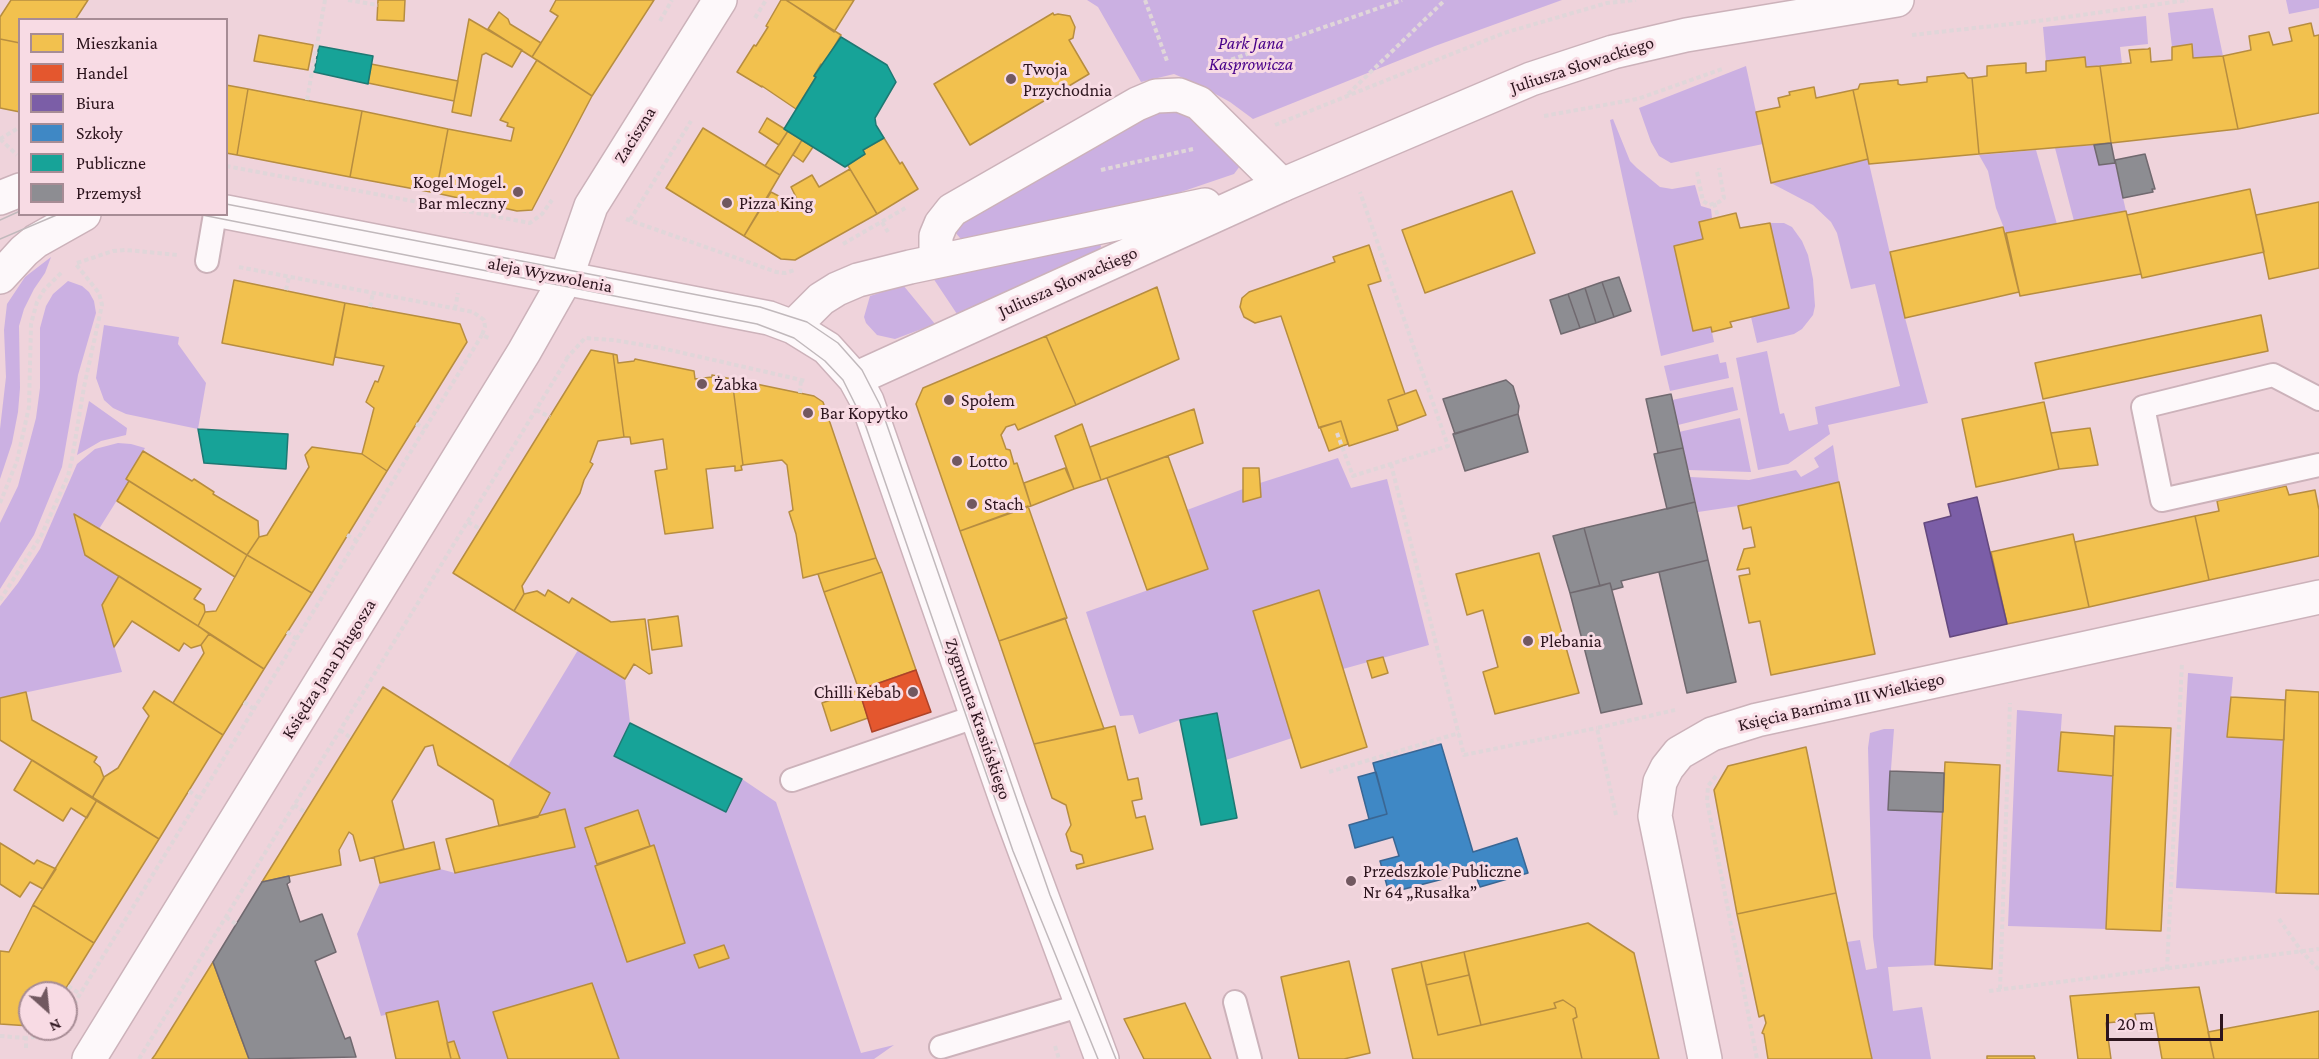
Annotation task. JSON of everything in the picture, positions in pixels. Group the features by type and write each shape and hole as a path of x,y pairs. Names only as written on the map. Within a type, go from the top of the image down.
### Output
{"street":[{"name":"Zaciszna","path":"566,278 591,206 720,0"},
{"name":"Juliusza Słowackiego","path":"855,379 1282,185 1512,87 1613,52 1686,34 1897,0"},
{"path":"936,261 936,236 941,224 952,210 1173,85 1199,103 1282,185"},
{"name":"Juliusza Słowackiego","path":"793,327 821,299 847,284 936,261 1203,206 1282,185"},
{"path":"0,198 18,191"},
{"name":"aleja Wyzwolenia","path":"228,212 769,318 793,327 826,348 855,379"},
{"path":"0,278 36,241 80,216"},
{"name":"Księdza Jana Długosza","path":"89,1059 512,371 566,278"},
{"name":"Zygmunta Krasińskiego","path":"855,379 867,400 881,438 976,716 1053,931 1102,1059"},
{"name":"Księcia Barnima III Wielkiego","path":"1705,1059 1655,816 1660,782 1666,768 1679,753 1712,734 1757,720 2319,597"}],"lane":[{"path":"207,261 214,216"},
{"path":"2319,399 2273,375 2143,407 2162,500 2319,465"},
{"path":"792,780 976,716"},
{"path":"1235,1002 1250,1059"},
{"path":"941,1047 1082,1005"}],"path":[{"path":"307,100 325,0"},
{"path":"348,0 378,5"},
{"path":"1145,0 1173,85 1189,74 1402,0"},
{"path":"1346,96 1445,0"},
{"path":"1093,172 1238,141 1504,33 1607,3 1636,0"},
{"path":"1904,36 2046,20 2188,0"},
{"path":"1542,116 1637,99 1729,66"},
{"path":"18,128 0,139 18,155"},
{"path":"228,166 530,223 542,214 557,193"},
{"path":"1697,172 1703,201 1707,204 1721,202 1725,195 1719,168"},
{"path":"1337,433 1353,476 1448,446 1359,189 1349,193"},
{"path":"1714,203 1718,217"},
{"path":"888,232 882,222 913,204"},
{"path":"619,217 776,272"},
{"path":"0,503 17,461 29,407 29,337 37,302 54,278 98,254 126,250 174,254 473,312 484,320 483,334 78,997"},
{"path":"0,600 33,551 52,513 70,467 102,305 99,293 76,264"},
{"path":"286,290 289,277"},
{"path":"455,309 459,290"},
{"path":"370,307 373,293"},
{"path":"483,334 500,343"},
{"path":"139,1059 567,359 585,338 614,340 661,348 801,379 811,384"},
{"path":"560,360 567,359"},
{"path":"800,393 801,379"},
{"path":"536,410 550,417"},
{"path":"416,424 425,428"},
{"path":"1391,464 1464,755 1597,728"},
{"path":"468,522 480,529"},
{"path":"347,535 356,540"},
{"path":"286,632 297,639"},
{"path":"2167,969 2182,660"},
{"path":"2000,990 2010,696"},
{"path":"243,702 254,709"},
{"path":"340,730 351,738"},
{"path":"1329,772 1459,732"},
{"path":"1721,769 1708,786 1707,801 1757,1059"},
{"path":"189,791 200,798"},
{"path":"294,805 305,812"},
{"path":"226,917 236,924"},
{"path":"2279,919 2302,952 2319,970"},
{"path":"1989,991 2319,949"},
{"path":"0,1036 18,1037"},
{"path":"26,1041 26,1048"}],"green space":[{"name":"Park Jana Kasprowicza","path":"1087,0 1562,0 1435,46 1253,119 1230,102 1174,74 1141,82 1098,7"},
{"path":"2286,0 2319,0 2319,8 2289,14"},
{"path":"2213,8 2223,56 2193,58 2192,44 2172,47 2168,13"},
{"path":"2146,16 2148,44 2120,47 2122,64 2086,67 2085,57 2046,61 2043,27"},
{"path":"1746,66 1763,144 1671,163 1659,156 1651,142 1639,108"},
{"path":"1179,106 1240,166 1234,174 1178,193 965,239 960,238 955,232 955,225 1139,114"},
{"path":"1613,119 1630,161 1637,168 1660,187 1672,189 1695,185 1701,206 1711,209 1712,218 1699,222 1703,239 1674,246 1693,330 1711,327 1714,342 1661,356 1610,120"},
{"path":"2094,145 2099,165 2115,163 2126,211 2074,221 2055,148"},
{"path":"2036,150 2057,224 2006,233 1996,208 1988,171 1979,155"},
{"path":"1868,159 1905,318 1928,403 1828,425 1830,434 1788,464 1758,470 1736,358 1767,351 1780,414 1784,413 1789,431 1818,424 1815,407 1900,386 1875,284 1851,289 1837,233 1831,222 1813,205 1771,183"},
{"path":"1770,223 1784,223 1792,227 1802,241 1808,255 1813,279 1815,306 1813,315 1802,329 1794,334 1757,343 1751,317 1789,308"},
{"path":"1099,243 1101,246 1099,252 957,314 933,278"},
{"path":"51,257 45,273 24,309 19,326 18,412 12,443 0,479 0,429 6,377 4,330 7,304 25,277"},
{"path":"68,281 82,286 89,292 94,301 96,313 78,375 62,467 34,535 0,589 0,523 18,486 36,418 40,388 40,328 46,306 53,294"},
{"path":"903,285 935,324 895,339 877,335 866,323 864,317 870,296"},
{"path":"104,325 179,337 178,344 206,383 198,429 126,414 113,408 104,400 96,378"},
{"path":"1718,354 1720,363 1726,362 1729,378 1670,391 1664,366"},
{"path":"1733,387 1738,410 1678,425 1672,400"},
{"path":"89,401 127,428 126,435 101,441 77,455"},
{"path":"1740,418 1751,472 1688,470 1679,432"},
{"path":"118,443 145,448 126,479 129,481 99,529 74,515 85,555 119,576 102,605 122,672 0,698 0,606 40,549 77,464 95,449"},
{"path":"1833,445 1839,482 1738,506 1698,512 1690,477 1749,480 1796,470 1801,477 1819,467 1814,458"},
{"path":"1338,458 1351,488 1387,479 1429,645 1343,669 1319,590 1253,611 1292,738 1226,760 1180,720 1139,734 1133,715 1120,716 1086,612 1208,569 1187,510 1243,489 1244,502 1260,497 1260,483"},
{"path":"578,650 625,679 630,723 614,756 726,812 742,779 776,802 861,1053 894,1045 874,1059 619,1059 592,983 494,1012 508,1059 460,1059 454,1041 447,1043 438,1001 381,1016 357,934 380,883 440,869 455,873 575,847 565,810 538,817 550,793 508,766","holes":["638,810 650,846 654,845 685,943 627,962 595,866 597,864 585,828"]},
{"path":"2188,673 2233,677 2227,737 2284,740 2276,893 2176,888"},
{"path":"2017,710 2062,714 2058,771 2113,776 2106,929 2008,926"},
{"path":"1894,729 1888,809 1943,812 1935,965 1888,967 1893,1011 1922,1007 1931,1059 1872,1059 1847,942 1860,940 1866,970 1877,968 1873,937 1868,748 1870,733"}],"building: Mieszkania":[{"path":"11,0 88,0 76,18 18,18 18,43 0,39 0,17"},
{"path":"378,0 405,0 404,21 377,20"},
{"path":"556,0 654,0 592,96 532,57 558,16 550,11"},
{"path":"781,0 786,0 841,35 823,66 821,64 814,76 816,77 796,109 737,72 768,27 766,26"},
{"path":"786,0 854,0 834,32"},
{"path":"499,12 508,19 510,24 541,43 532,57 488,29"},
{"name":"Twoja Przychodnia","path":"1053,13 1070,16 1075,27 1073,38 1069,40 1089,74 970,145 934,84"},
{"path":"469,19 522,50 512,67 486,53 482,55 471,116 452,112"},
{"path":"2311,23 2314,36 2319,35 2319,113 2238,129 2223,56 2251,50 2249,36 2269,32 2273,45 2292,41 2289,28"},
{"path":"259,35 313,45 308,70 254,61"},
{"path":"0,39 18,43 18,112 0,108"},
{"path":"2192,44 2193,58 2223,56 2238,129 2111,143 2100,66 2131,63 2129,50 2150,48 2151,62 2172,60 2172,47"},
{"path":"2085,57 2086,67 2100,66 2111,143 1979,154 1972,78 1987,76 1987,66 2026,63 2026,73 2046,71 2046,61"},
{"path":"537,60 592,96 532,210 517,211 436,193 448,129 511,141 514,128 500,120"},
{"path":"371,64 458,81 454,101 368,83"},
{"path":"1964,73 1968,78 1972,78 1979,154 1869,164 1853,90 1858,89 1860,84 1898,80 1898,84 1901,85 1927,82 1927,77"},
{"path":"228,85 248,89 237,155 228,153"},
{"path":"1814,87 1816,98 1853,90 1868,159 1771,183 1756,112 1780,107 1778,98 1790,95 1789,92"},
{"path":"248,89 362,111 350,177 237,155"},
{"path":"362,111 448,129 436,193 350,177"},
{"path":"767,118 788,131 779,145 759,132"},
{"path":"703,128 780,175 744,236 666,188"},
{"path":"788,131 802,140 780,175 765,166"},
{"path":"884,138 918,189 877,214 847,164 865,154 863,150"},
{"path":"802,140 813,147 803,162 793,155"},
{"path":"850,169 877,214 795,260 781,259 744,236 771,192 794,204 798,201 791,187 812,175 819,187"},
{"path":"2250,189 2264,252 2142,278 2127,215"},
{"path":"1512,191 1535,253 1425,293 1402,230"},
{"path":"2319,202 2319,268 2269,279 2256,215"},
{"path":"2126,211 2141,274 2020,296 2006,233"},
{"path":"1736,213 1740,228 1770,223 1789,308 1730,322 1732,327 1712,332 1711,327 1693,331 1674,246 1703,239 1699,222"},
{"path":"2003,227 2019,292 1905,318 1890,252"},
{"path":"1369,245 1381,281 1368,285 1405,394 1388,400 1398,430 1349,446 1341,421 1319,428 1281,316 1255,323 1244,317 1240,307 1242,298 1249,292 1335,262 1333,257"},
{"path":"234,280 345,303 333,365 222,343"},
{"path":"1157,287 1179,359 1076,405 1046,336"},
{"path":"345,303 460,324 467,342 387,471 362,454 374,408 366,402 384,366 335,357"},
{"path":"2261,315 2268,351 2043,399 2035,363"},
{"path":"1046,336 1076,405 1018,430 1015,424 1006,427 1001,435 1006,449 1010,450 1014,464 1017,463 1031,506 960,531 916,404 923,388"},
{"path":"591,350 613,354 624,437 598,441 590,462 593,464 580,493 522,586 524,594 514,611 453,573"},
{"path":"613,354 617,355 618,363 635,359 694,371 695,379 712,377 712,375 732,379 743,465 742,470 735,471 735,466 706,469 713,528 665,534 655,471 667,469 663,439 631,444 630,437 624,437"},
{"path":"732,379 814,396 823,402 876,558 803,578 796,534 789,512 793,510 787,465 782,460 743,465"},
{"path":"1416,390 1426,415 1397,426 1388,400"},
{"path":"2044,402 2059,469 1976,487 1962,419"},
{"path":"1194,409 1203,443 1101,480 1090,447"},
{"path":"1341,421 1348,444 1329,451 1320,427"},
{"path":"1082,424 1101,480 1074,489 1055,436"},
{"path":"2090,428 2098,465 2059,469 2051,433"},
{"path":"312,447 362,454 387,471 312,593 247,555 259,537 267,535 309,467 305,455"},
{"path":"143,451 192,481 194,479 214,492 213,494 258,521 259,537 247,555 126,479"},
{"path":"1168,456 1208,569 1147,590 1107,478"},
{"path":"1065,468 1074,489 1031,506 1024,483"},
{"path":"1243,468 1259,468 1261,497 1243,502"},
{"path":"129,481 247,555 235,577 117,501"},
{"path":"1839,482 1875,654 1771,675 1760,621 1749,623 1739,576 1750,574 1749,568 1737,570 1744,549 1755,547 1751,527 1743,529 1738,506"},
{"path":"2286,486 2289,495 2315,490 2319,510 2319,556 2209,580 2195,516 2219,511 2217,501"},
{"path":"1028,506 1067,618 999,641 960,531"},
{"path":"74,514 201,589 194,599 204,605 205,612 198,626 85,555"},
{"path":"2195,516 2209,580 2089,607 2075,542"},
{"path":"2073,534 2089,607 2007,624 1991,552"},
{"name":"Plebania","path":"1539,553 1579,693 1495,714 1483,672 1498,667 1483,610 1467,615 1456,574"},
{"path":"247,555 312,593 264,669 198,626 205,612 216,611"},
{"path":"876,558 882,572 824,592 818,574"},
{"path":"882,572 916,670 859,690 824,592"},
{"path":"119,576 209,634 201,645 191,648 184,643 179,651 132,621 114,647 102,605"},
{"path":"548,590 569,603 572,598 611,622 645,619 652,673 649,674 634,664 625,679 514,611 524,594 537,591 545,596"},
{"path":"1319,590 1367,747 1301,768 1253,611"},
{"path":"678,616 682,646 652,650 648,620"},
{"path":"1065,618 1104,729 1034,744 999,641"},
{"path":"209,634 264,669 223,735 173,703 204,653 201,645"},
{"path":"1383,657 1388,673 1372,678 1367,661"},
{"path":"383,687 550,793 538,817 499,826 493,800 438,765 433,745 425,747 392,801 404,849 360,861 353,835 349,832 339,850 341,865 262,882"},
{"path":"859,690 868,718 831,731 822,703"},
{"path":"2286,690 2319,692 2319,894 2276,893"},
{"path":"154,691 223,735 159,839 92,798 104,777 118,768 149,716 143,708"},
{"path":"26,692 32,720 97,757 94,762 100,767 104,778 92,798 0,740 0,698"},
{"path":"2231,697 2285,700 2284,740 2227,737"},
{"path":"1115,726 1128,780 1138,778 1142,799 1132,801 1136,818 1145,816 1153,849 1077,869 1076,865 1084,863 1082,855 1071,851 1066,834 1071,825 1066,805 1052,798 1034,744"},
{"path":"2115,726 2171,728 2161,931 2106,929"},
{"path":"2061,732 2114,736 2113,776 2058,771"},
{"path":"1806,747 1836,893 1737,914 1714,790 1728,766"},
{"path":"32,760 97,800 87,818 71,808 63,821 14,790"},
{"path":"1945,762 2000,765 1992,969 1935,965"},
{"path":"97,800 159,839 94,943 33,905"},
{"path":"565,809 575,847 455,873 446,839"},
{"path":"638,810 650,846 597,864 585,828"},
{"path":"434,842 440,869 380,883 374,857"},
{"path":"0,843 34,864 37,860 56,869 43,889 30,882 20,897 0,884"},
{"path":"654,845 685,943 627,962 595,866"},
{"path":"1836,893 1872,1059 1768,1059 1762,1033 1766,1023 1764,1015 1759,1017 1737,914"},
{"path":"33,905 94,943 70,981 18,981 18,1025 0,1024 0,951 9,952"},
{"path":"1588,923 1634,953 1659,1059 1582,1059 1573,1019 1577,1017 1575,1008 1563,1000 1554,1003 1556,1008 1481,1025 1464,952"},
{"path":"724,945 729,958 699,968 694,955"},
{"path":"1464,952 1469,975 1426,985 1421,962"},
{"path":"1349,961 1370,1053 1344,1059 1299,1059 1281,977"},
{"path":"213,962 249,1059 152,1059 155,1055"},
{"path":"1421,962 1438,1035 1556,1008 1554,1003 1563,1000 1575,1008 1577,1017 1573,1019 1582,1059 1413,1059 1392,969"},
{"path":"1469,975 1481,1025 1438,1035 1426,985"},
{"path":"592,983 619,1059 508,1059 493,1012"},
{"path":"2199,987 2214,1059 2162,1059 2154,1013 2135,1014 2136,1020 2106,1023 2111,1059 2078,1059 2070,996"},
{"path":"438,1001 451,1059 396,1059 386,1013"},
{"path":"1185,1003 1211,1059 1144,1059 1124,1019"},
{"path":"2319,1011 2319,1059 2214,1059 2208,1032"},
{"path":"454,1041 460,1059 451,1059 447,1043"},
{"path":"1987,1056 2034,1056 2035,1059 1987,1059"}],"building: Handel":[{"path":"916,670 931,712 872,732 859,690"}],"building: Biura":[{"path":"1977,497 2007,624 1950,637 1924,523 1951,516 1948,504"}],"building: Szkoły":[{"path":"1441,744 1473,852 1517,838 1528,873 1480,887 1474,871 1389,893 1380,861 1399,856 1393,837 1355,848 1349,825 1387,814 1373,763"},
{"path":"1376,772 1387,814 1369,819 1358,777"}],"building: Publiczne":[{"path":"841,37 887,65 896,82 875,118 876,125 884,138 863,150 865,154 845,167 784,129 816,77 814,76"},
{"path":"319,46 373,56 368,84 314,72"},
{"path":"198,429 288,434 286,469 204,463"},
{"path":"1217,713 1237,818 1201,825 1180,720"},
{"path":"630,723 742,779 726,812 614,756"}],"building: Przemysł":[{"path":"2111,143 2115,163 2099,165 2094,145"},
{"path":"2145,154 2155,189 2152,189 2153,192 2123,198 2115,160"},
{"path":"1619,277 1631,311 1614,317 1602,282"},
{"path":"1602,282 1614,317 1596,323 1585,288"},
{"path":"1585,288 1596,323 1580,328 1568,294"},
{"path":"1568,294 1580,328 1561,334 1550,300"},
{"path":"1506,380 1513,386 1519,406 1518,414 1455,434 1443,399"},
{"path":"1671,394 1683,448 1658,453 1646,399"},
{"path":"1518,414 1528,452 1465,471 1453,434"},
{"path":"1683,448 1695,502 1667,509 1654,454"},
{"path":"1695,502 1708,560 1621,581 1623,587 1612,590 1610,583 1600,586 1584,528"},
{"path":"1584,528 1600,586 1570,593 1553,536"},
{"path":"1708,560 1736,682 1687,693 1659,572"},
{"path":"1610,583 1642,704 1601,713 1570,593"},
{"path":"1890,771 1944,773 1943,812 1888,810"},
{"path":"289,876 290,882 287,884 300,922 322,914 336,952 315,961 345,1039 350,1037 356,1057 249,1059 213,962 262,882"}],"tram line":[{"path":"228,204 760,307 807,322 838,343 862,370 880,405 1050,895 1116,1059"},
{"path":"0,220 18,212"},
{"path":"0,239 54,216"},
{"path":"207,216 757,324 794,338 825,361 843,380 865,424 1013,851 1098,1059"}],"place":[{"name":"Twoja Przychodnia","path":"1011,79"},
{"name":"Kogel Mogel. Bar mleczny","path":"518,192"},
{"name":"Pizza King","path":"727,203"},
{"name":"Żabka","path":"702,384"},
{"name":"Społem","path":"949,400"},
{"name":"Bar Kopytko","path":"808,413"},
{"name":"Lotto","path":"957,461"},
{"name":"Stach","path":"972,504"},
{"name":"Plebania","path":"1528,641"},
{"name":"Chilli Kebab","path":"913,692"},
{"name":"Przedszkole Publiczne Nr 64 „Rusałka”","path":"1351,881"}]}
